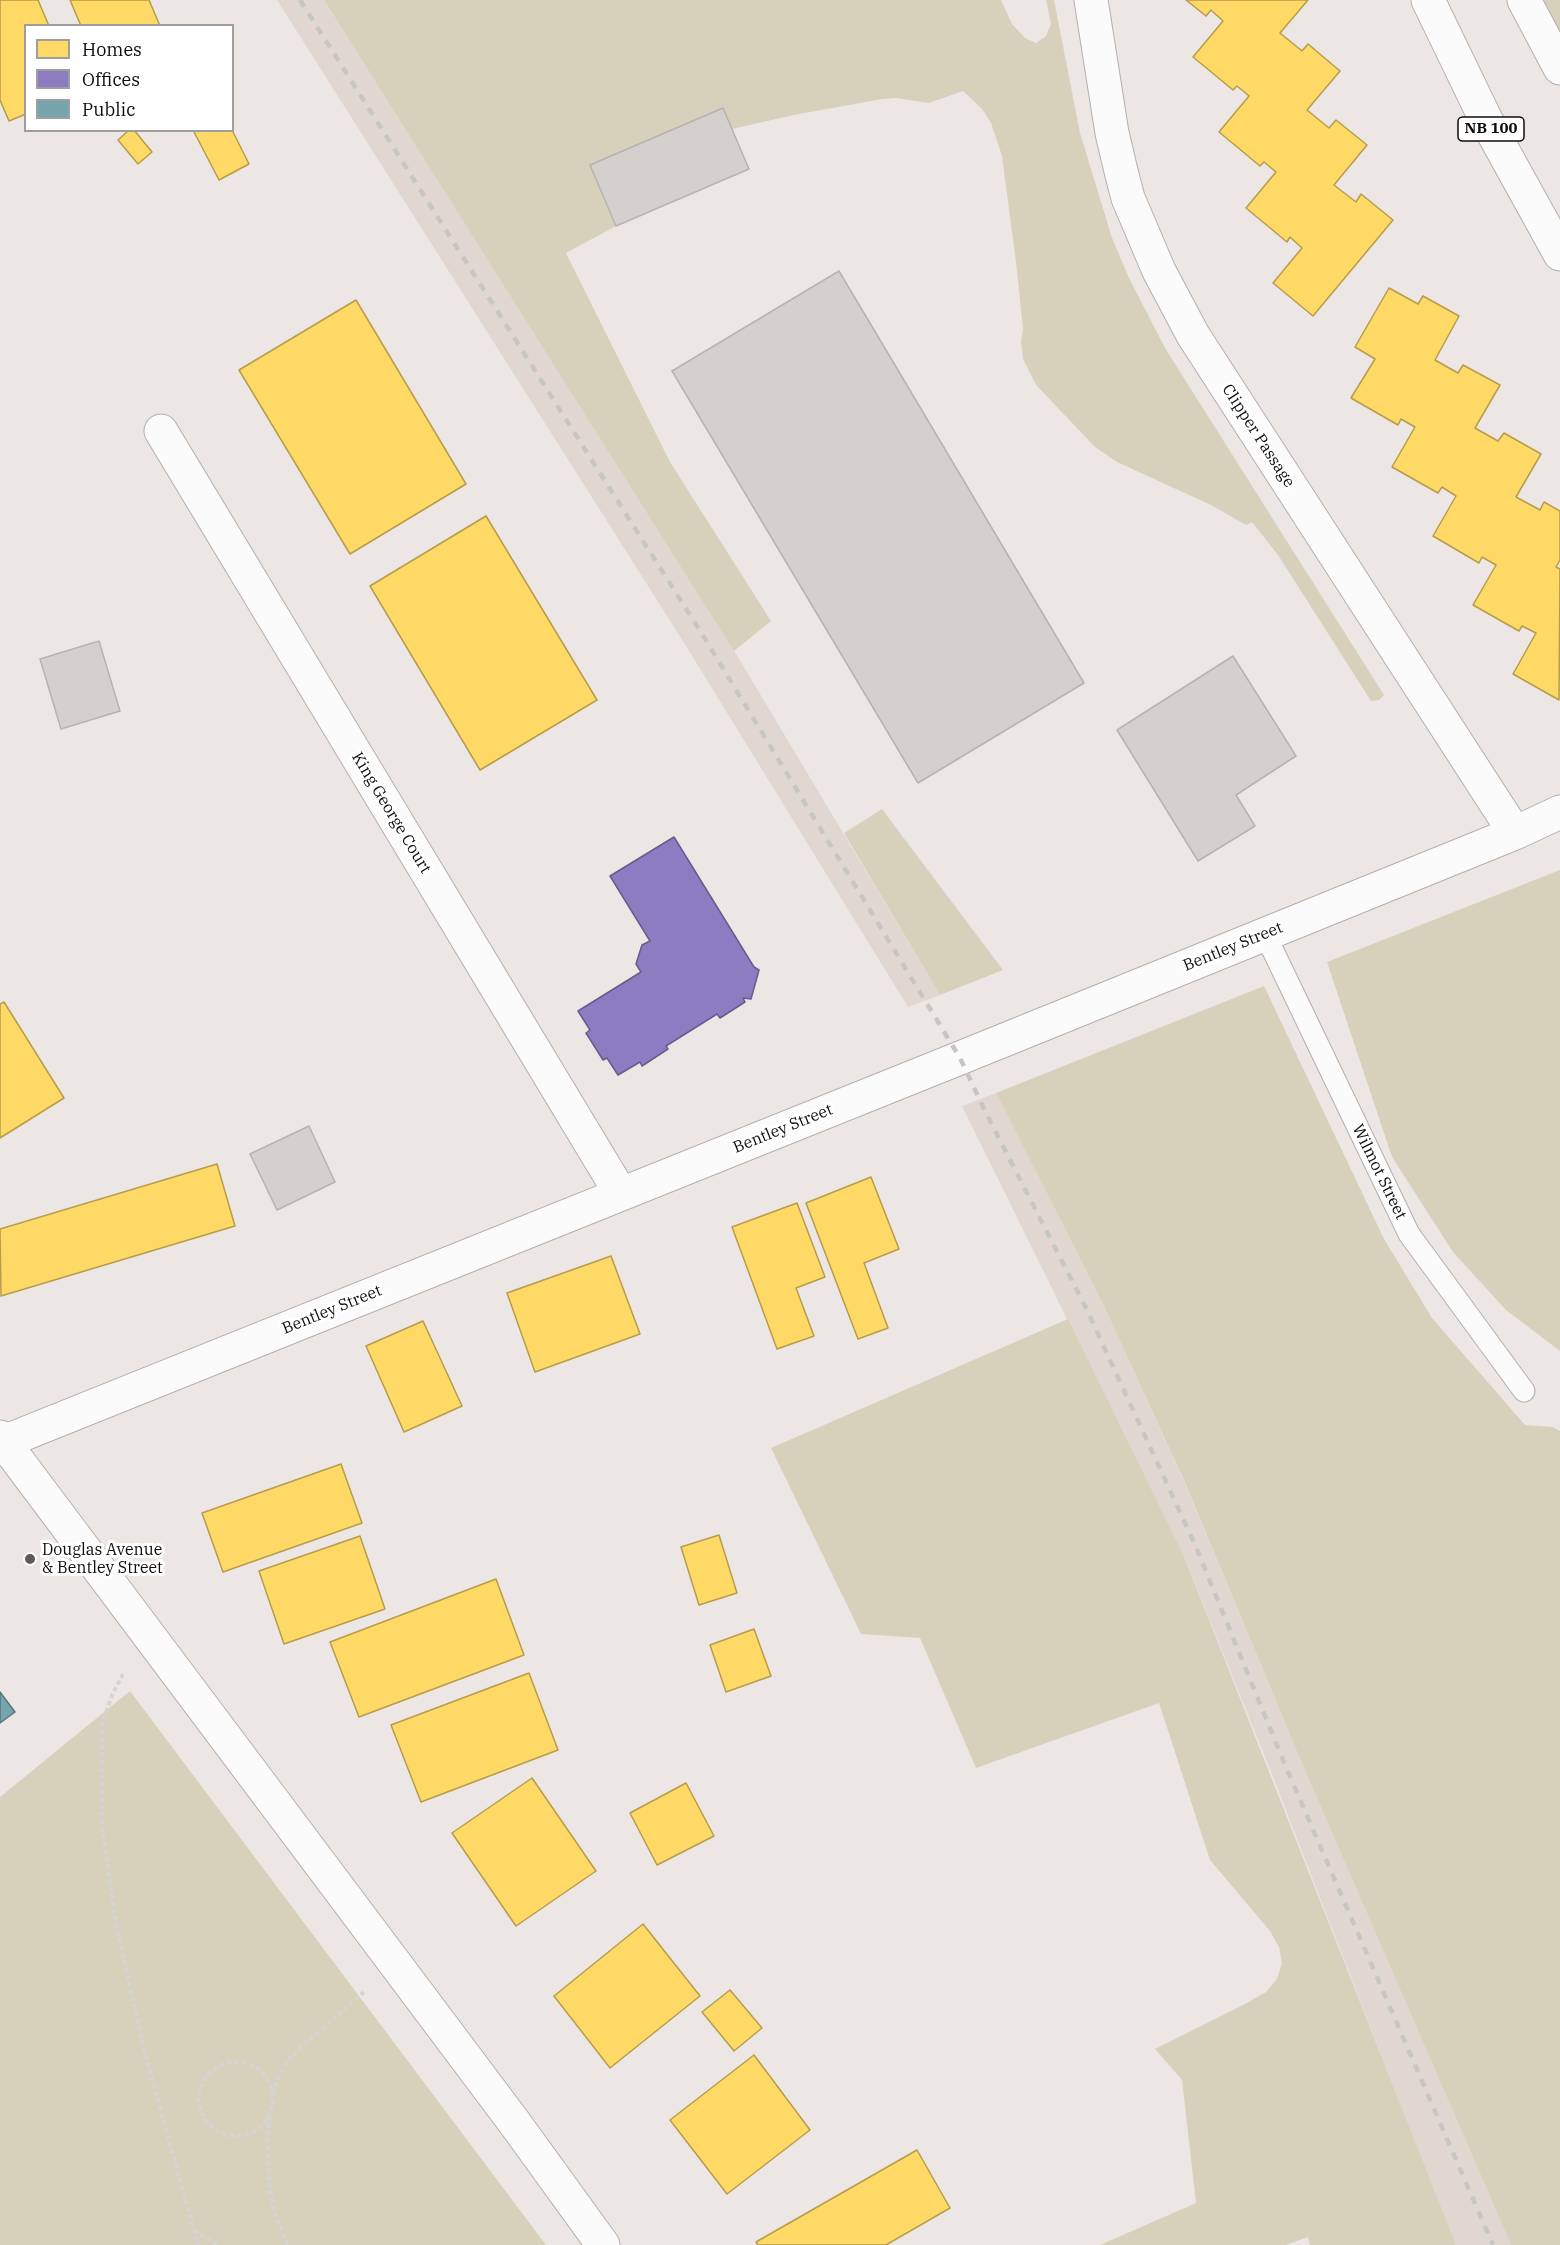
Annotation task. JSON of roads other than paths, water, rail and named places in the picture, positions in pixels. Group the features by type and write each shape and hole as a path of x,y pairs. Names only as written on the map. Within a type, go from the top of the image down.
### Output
{"street":[{"name":"Clipper Passage","path":"1091,0 1121,171 1128,198 1159,271 1193,335 1515,833"},
{"name":"NB 100","path":"1428,0 1486,120 1560,255"},
{"path":"1524,0 1560,68"},
{"name":"King George Court","path":"161,431 621,1194"},
{"name":"Bentley Street","path":"2,1439 621,1194 1515,833 1560,812"},
{"path":"2,1439 514,2122 603,2245"}],"lane":[{"name":"Wilmot Street","path":"1265,934 1409,1234 1524,1391"}],"railway":[{"path":"300,0 702,634 960,1058 1087,1310 1196,1547 1285,1765 1493,2245"}],"place":[{"name":"Douglas Avenue & Bentley Street","path":"30,1559"}]}
